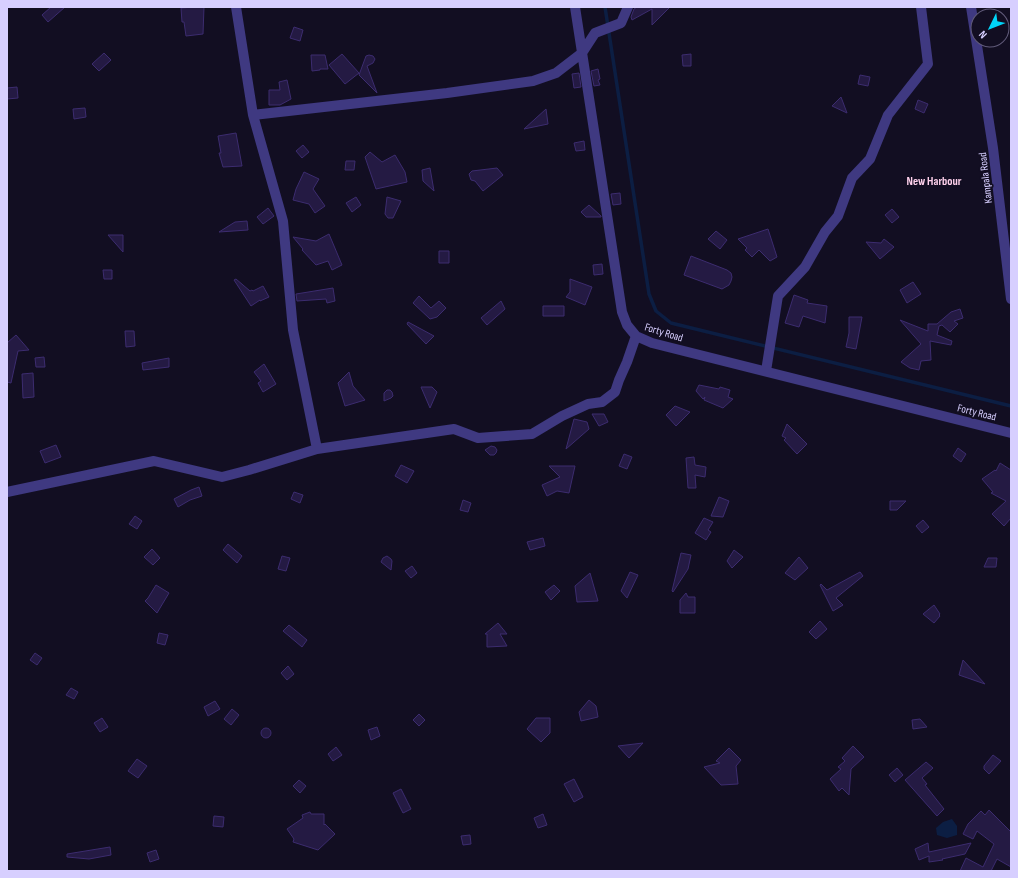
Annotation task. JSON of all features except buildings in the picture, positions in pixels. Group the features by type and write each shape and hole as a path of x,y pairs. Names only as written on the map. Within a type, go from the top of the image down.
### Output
{"street":[{"path":"236,7 253,115 283,221 293,330 317,449"},
{"name":"Forty Road","path":"575,7 622,312 627,325 636,336 652,343 1011,433"},
{"path":"253,115 447,94 533,81 556,73 582,53 595,33 621,24 628,7"},
{"path":"766,371 778,296 805,267 825,232 838,216 852,178 870,158 888,115 928,64 921,7"},
{"name":"Kampala Road","path":"971,7 993,148 1011,299"},
{"path":"7,492 154,461 222,477 317,449 454,429 478,438 532,434 562,416 588,404 602,402 615,392 636,336"}],"water":[{"path":"952,819 957,826 957,835 947,838 937,835 936,828 943,822"}],"waterway":[{"path":"605,7 649,294 656,311 671,323 1011,406"}],"district":[{"name":"New Harbour","path":"934,181"}]}
